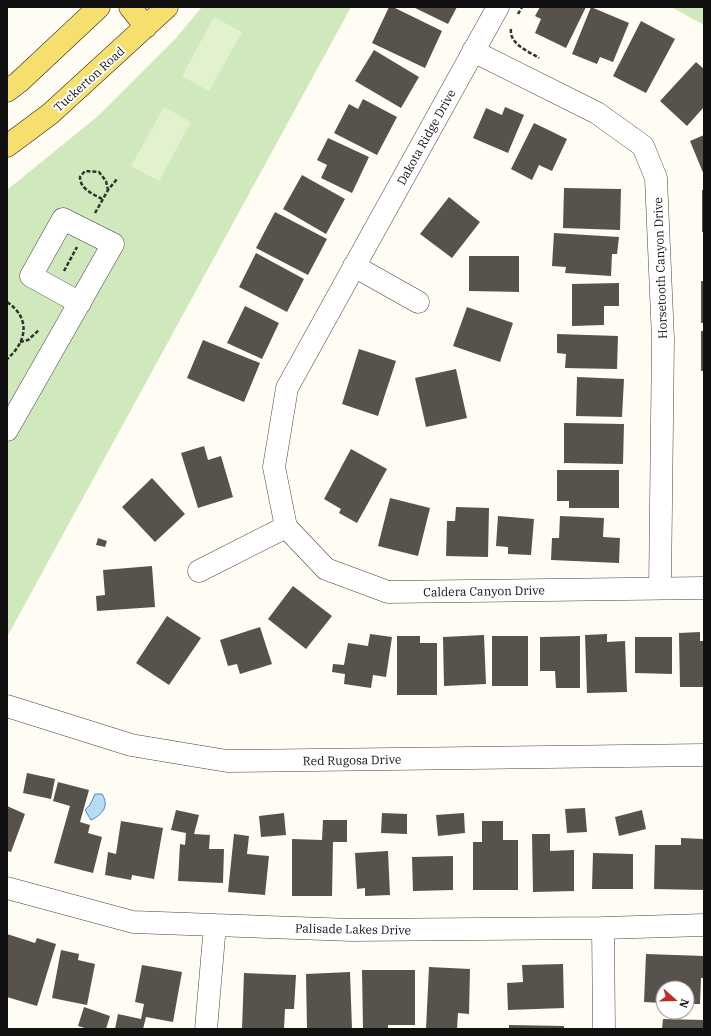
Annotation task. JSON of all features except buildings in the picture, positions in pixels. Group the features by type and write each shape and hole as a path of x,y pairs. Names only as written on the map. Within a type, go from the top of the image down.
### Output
{"main road":[{"path":"7,91 19,82 98,7"},
{"path":"130,7 146,27"},
{"name":"Tuckerton Road","path":"7,146 50,114 167,7"}],"street":[{"name":"Dakota Ridge Drive","path":"286,527 274,467 287,388 474,51 508,11"},
{"name":"Horsetooth Canyon Drive","path":"474,51 596,113 643,146 656,178 663,339 660,588"},
{"path":"354,266 418,302"},
{"path":"7,430 80,303"},
{"path":"199,571 286,527"},
{"name":"Caldera Canyon Drive","path":"286,527 326,569 388,592 704,588"},
{"name":"Red Rugosa Drive","path":"7,706 131,745 227,761 704,755"},
{"name":"Palisade Lakes Drive","path":"7,888 133,922 352,930 603,928 704,925"},
{"path":"206,1029 215,925"},
{"path":"603,928 604,1029"}],"path":[{"path":"508,11 522,7"},
{"path":"512,25 510,36 513,40 539,58"},
{"path":"102,199 85,188 80,182 80,177 85,172 99,172 106,181 108,190"},
{"path":"96,210 108,190 117,179"},
{"path":"64,272 78,245"},
{"path":"7,302 15,308 23,320 24,331 20,342 7,359"},
{"path":"20,342 32,338 42,325"}],"green space":[{"path":"202,7 351,7 7,637 7,190 98,116 176,38"},
{"path":"671,7 704,7 704,26 702,24"},
{"path":"214,17 242,32 209,91 182,76"},
{"path":"164,107 191,122 159,181 131,166"}],"water":[{"path":"95,794 102,794 105,806 104,810 98,816 91,820 85,810 90,805"}]}
